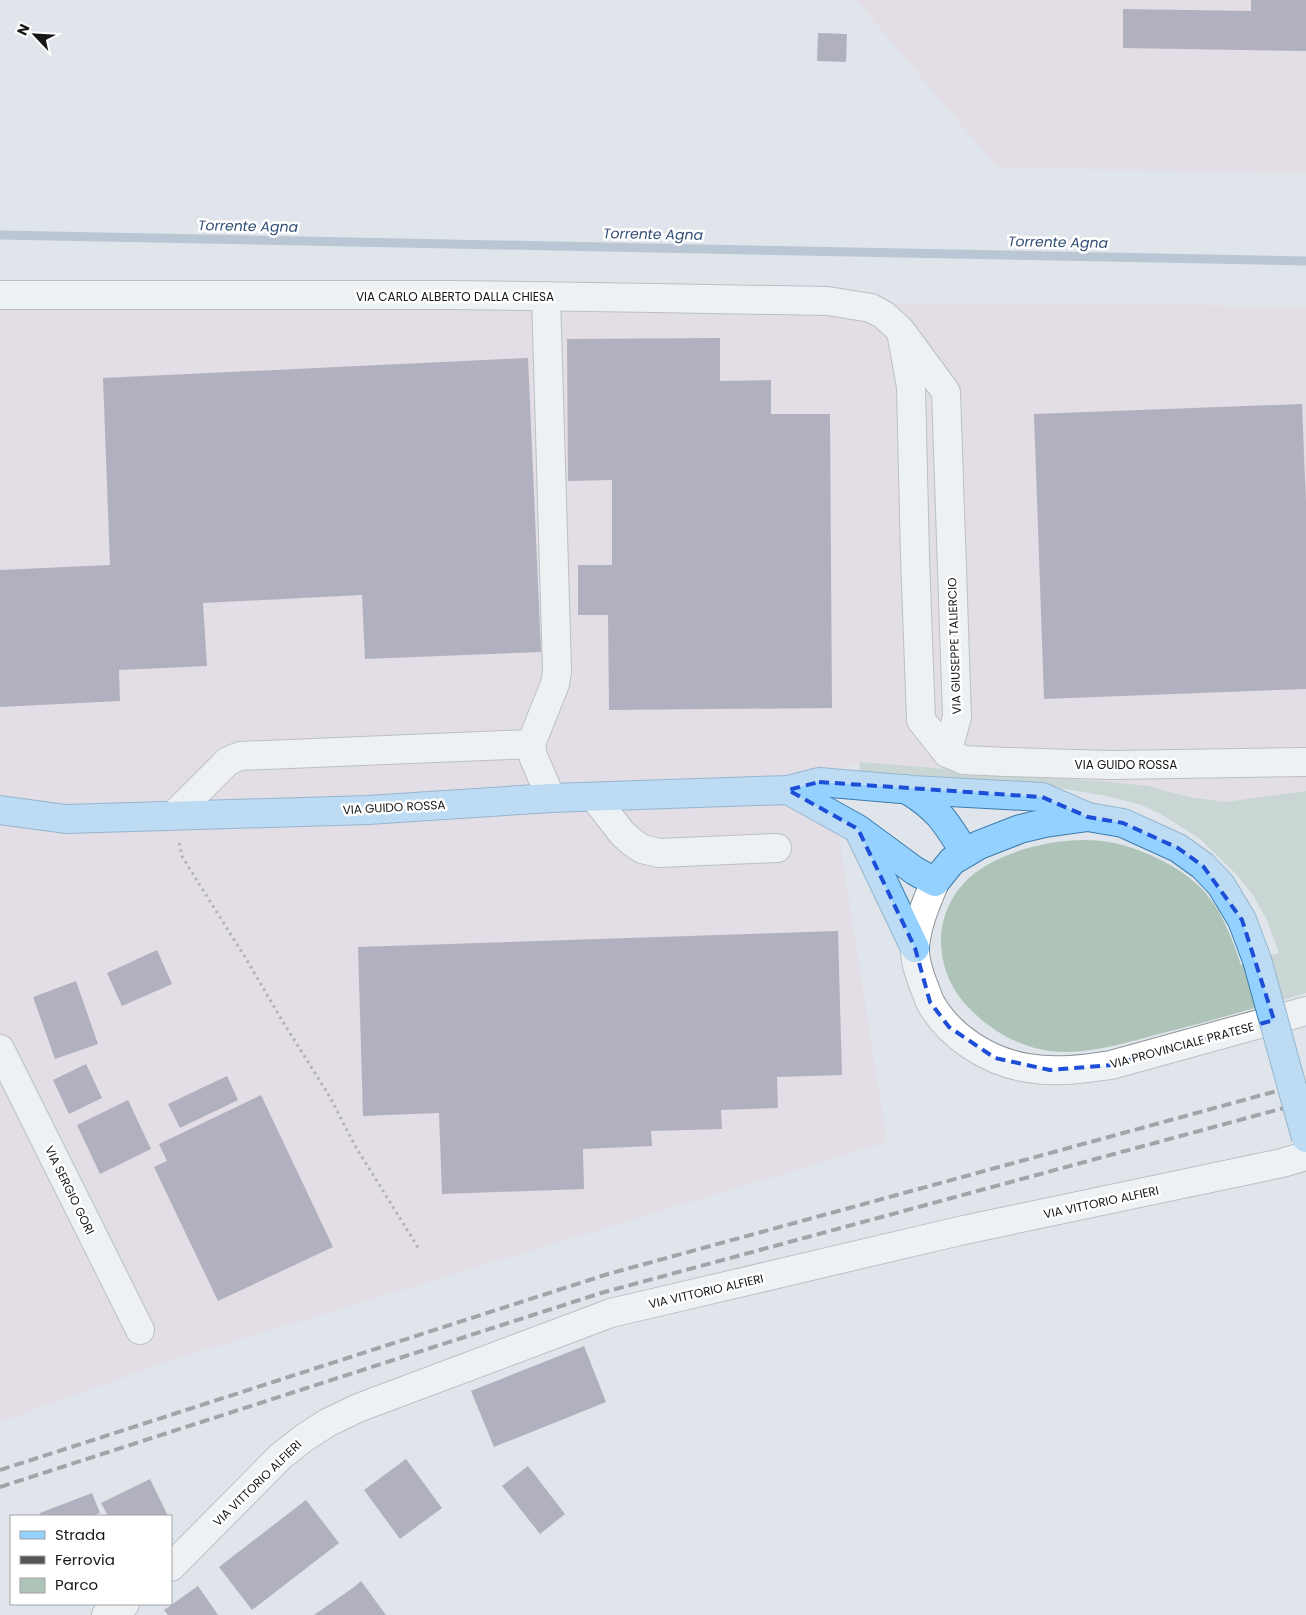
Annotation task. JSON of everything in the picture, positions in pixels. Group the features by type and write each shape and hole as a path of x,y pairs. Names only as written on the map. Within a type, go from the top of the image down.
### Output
{"main road":[{"name":"VIA GUIDO ROSSA","path":"0,810 66,819 368,810 551,798 788,790 819,782 1042,797 1088,817"},
{"path":"906,789 925,800 943,818 965,853"},
{"path":"788,790 858,829 914,871 935,882"},
{"name":"VIA PROVINCIALE PRATESE","path":"935,882 952,861 979,845 1020,829 1045,823 1088,817 1123,823 1178,848 1203,866 1221,885 1242,920 1257,960 1306,1138"},
{"path":"858,829 915,948"}],"street":[{"name":"VIA CARLO ALBERTO DALLA CHIESA","path":"0,295 546,296 828,302 871,308 884,315 901,331"},
{"path":"546,296 557,671 555,684 531,744 533,756 551,798"},
{"path":"901,331 911,387 915,557 922,720 947,753"},
{"name":"VIA GIUSEPPE TALIERCIO","path":"901,331 946,392 957,717 947,753"},
{"path":"174,815 228,761 240,756 531,744"},
{"name":"VIA GUIDO ROSSA","path":"947,753 964,760 1111,765 1306,762"},
{"path":"594,797 622,833 642,849 659,852 778,848"},
{"name":"VIA PROVINCIALE PRATESE","path":"935,882 922,913 915,948 919,974 930,1002 949,1027 994,1058 1028,1068 1050,1070 1111,1065 1306,1011"},
{"name":"VIA SERGIO GORI","path":"0,1049 140,1330"},
{"name":"VIA VITTORIO ALFIERI","path":"172,1566 281,1456 327,1423 358,1408 611,1313 954,1233 1282,1164 1306,1156"},
{"path":"106,1615 123,1605"}],"path":[{"path":"174,815 182,856 330,1097 354,1144 419,1249"}],"highlighted area":[{"path":"819,782 1042,797 1088,817 1123,823 1178,848 1203,866 1242,920 1274,1020 1111,1065 1050,1070 995,1058 949,1027 930,1002 915,948 858,829 788,790"}],"shaded area":[{"path":"856,0 1306,0 1306,174 997,167"},
{"path":"1143,304 1306,307 1306,791 1225,802 1189,797 1148,786 860,762 829,773 887,1142 163,1363 0,1422 0,305"}],"green space":[{"path":"860,762 1148,786 1189,797 1225,802 1306,791 1306,993 1199,1024 1092,1050 1054,1052 1014,1041 991,1027 963,1002 952,985 942,957 942,930 945,915 951,901 964,883 994,861 1034,846 1076,840 1096,840 1114,843 1162,860 1185,874 1210,898 1230,935 1241,965 1279,953 1267,920 1253,895 1237,875 1200,839 1159,813 1141,805 1107,796 1059,788 859,772"}],"building":[{"path":"1251,0 1306,0 1306,51 1123,48 1123,9 1251,11"},
{"path":"818,33 847,34 846,62 817,61"},
{"path":"720,338 720,381 771,380 771,414 830,414 832,708 609,710 608,615 578,615 578,565 612,565 612,480 568,481 567,339"},
{"path":"528,358 541,652 365,659 362,595 203,603 207,666 119,670 120,701 0,707 0,570 110,565 103,378"},
{"path":"1302,404 1306,504 1306,689 1044,699 1034,414"},
{"path":"838,931 842,1075 777,1077 778,1108 721,1110 722,1129 651,1131 652,1146 583,1149 584,1189 442,1194 439,1113 363,1116 358,947"},
{"path":"157,950 172,984 122,1006 107,973"},
{"path":"76,981 98,1044 55,1059 33,997"},
{"path":"86,1064 102,1098 69,1114 53,1080"},
{"path":"227,1076 238,1100 180,1128 168,1104"},
{"path":"261,1095 333,1247 218,1301 154,1167 167,1161 159,1144"},
{"path":"128,1100 151,1149 100,1174 77,1125"},
{"path":"584,1346 606,1402 494,1447 471,1391"},
{"path":"406,1459 442,1508 400,1539 364,1490"},
{"path":"528,1466 565,1514 540,1534 502,1486"},
{"path":"150,1479 168,1515 107,1515 101,1503"},
{"path":"92,1493 100,1513 95,1515 41,1515 40,1513"},
{"path":"306,1500 339,1543 252,1610 219,1567"},
{"path":"361,1581 386,1615 314,1615 354,1587"},
{"path":"198,1586 218,1615 168,1615 164,1610"}],"waterway":[{"name":"Torrente Agna","path":"0,235 1306,261"}],"railway":[{"path":"0,1470 608,1274 1306,1083"},
{"path":"0,1487 601,1293 1306,1102"}]}
